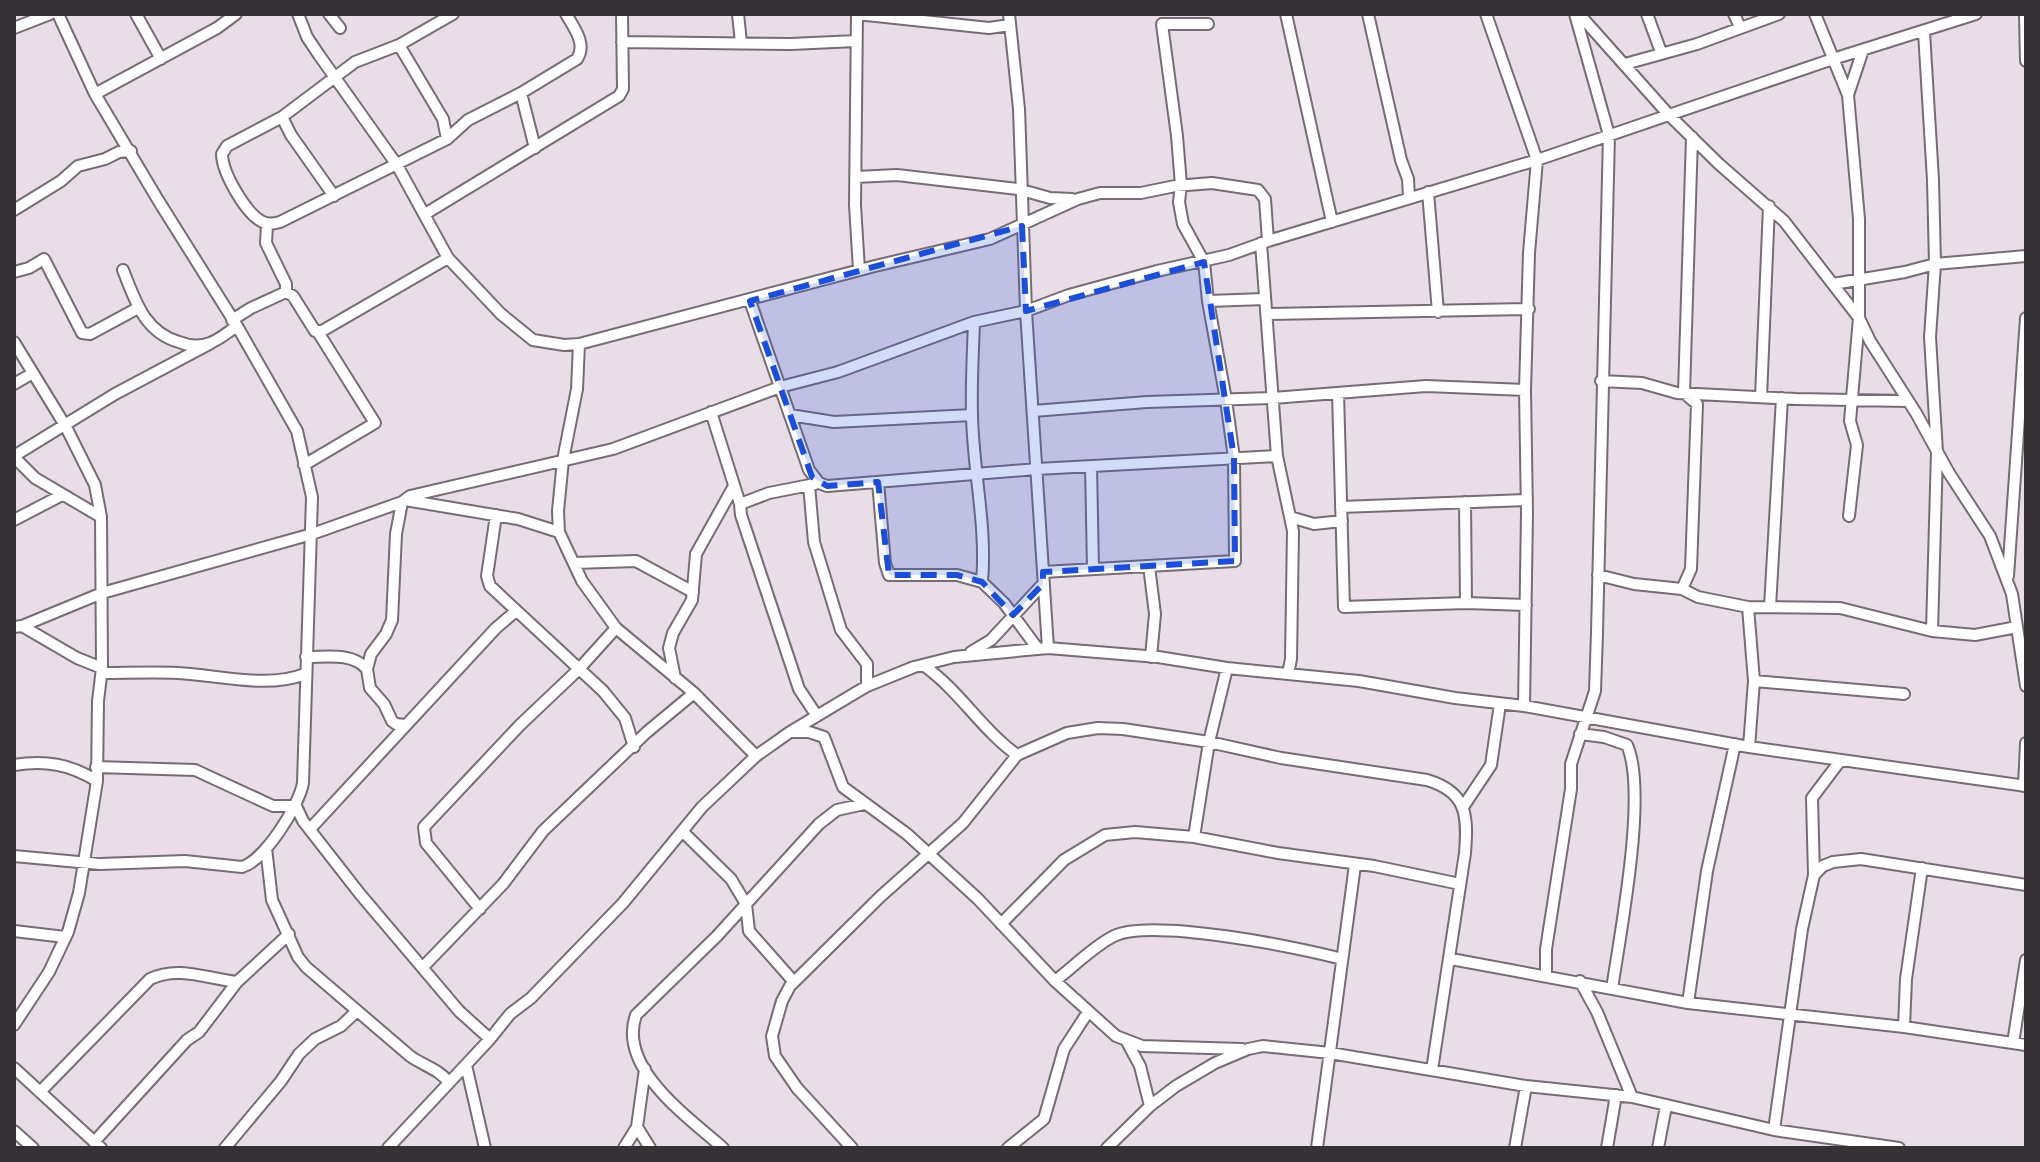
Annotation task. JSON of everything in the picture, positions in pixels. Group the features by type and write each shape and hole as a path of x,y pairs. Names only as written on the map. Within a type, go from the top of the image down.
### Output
{"street":[{"path":"14,28 50,14"},
{"path":"14,856 119,865 185,861 242,867 256,861 266,848 296,806 303,783 312,497 297,431 95,94 58,14"},
{"path":"136,14 161,59"},
{"path":"95,94 217,28 236,14"},
{"path":"298,14 307,37 334,79 397,165 448,258 508,321 533,340 579,344 990,239 1078,199 1100,193 1141,193 1212,183 1262,192 1265,199 1265,299 1277,456 1293,531 1291,659 1288,674"},
{"path":"329,14 340,28"},
{"path":"453,14 399,45 355,62 282,117 227,146 222,154 225,172 257,218 267,224 280,222 397,165 447,139 468,120 521,93 580,56 581,44 566,14"},
{"path":"425,214 619,96 623,89 622,14"},
{"path":"738,14 741,43"},
{"path":"859,270 855,205 857,14 989,28 1009,20 1019,109 1026,311 1043,572 1043,649"},
{"path":"1286,14 1332,222"},
{"path":"1368,14 1408,179 1409,197"},
{"path":"1486,14 1537,160 1529,253 1525,390 1524,706"},
{"path":"1577,14 1669,115 1784,221 1859,318 1870,341 1990,536 2007,582 2026,686"},
{"path":"1546,976 1546,949 1571,789 1571,764 1595,691 1609,135 1577,14"},
{"path":"1647,14 1661,52"},
{"path":"1734,14 1740,27"},
{"path":"1625,64 1697,44 1779,14"},
{"path":"1815,14 1848,95 1859,219 1859,318 1850,421 1857,445 1849,516"},
{"path":"18,626 102,593 312,534 410,496 613,449 780,387 838,372 974,322 1026,311 1069,295 1157,271 1204,262 1537,160 1833,59 1976,14"},
{"path":"2025,14 2026,61"},
{"path":"1043,572 1235,561 1234,458 1204,262 1183,224 1179,202 1181,185 1162,24 1208,24"},
{"path":"1924,32 1935,264 1930,337 1937,452 1932,631"},
{"path":"622,42 856,41"},
{"path":"399,45 443,119 447,139"},
{"path":"1848,95 1863,50"},
{"path":"521,93 535,148"},
{"path":"282,117 334,196"},
{"path":"1684,393 1692,137"},
{"path":"14,210 61,181 78,166 131,151"},
{"path":"856,177 897,175 1022,190 1055,199 1078,199"},
{"path":"1428,192 1438,312"},
{"path":"1761,397 1769,206"},
{"path":"267,224 266,243 286,284 286,292"},
{"path":"1833,284 1935,264 2026,256"},
{"path":"318,332 448,258"},
{"path":"14,272 44,259 82,333 90,334 138,308"},
{"path":"123,270 138,308 154,329 173,341 192,346 211,343"},
{"path":"101,517 35,478 14,457 115,394 211,343 251,308 286,292"},
{"path":"286,292 293,296 318,332 375,423 304,465"},
{"path":"1208,301 1265,299"},
{"path":"750,301 814,484 818,555 841,630 867,664 867,686"},
{"path":"1267,314 1529,309"},
{"path":"2007,582 2026,318"},
{"path":"974,322 972,415 983,526 982,582"},
{"path":"14,342 65,425 95,485 101,517 102,593 97,781 79,893 65,937 49,972 14,1025"},
{"path":"579,344 577,389 563,460 559,532 595,602 616,628 694,693 756,756"},
{"path":"14,384 33,373"},
{"path":"1601,381 1642,383 1684,393 1907,401"},
{"path":"1033,411 1426,386 1525,390"},
{"path":"1338,393 1344,607 1466,603 1526,605"},
{"path":"1682,589 1691,569 1697,404 1684,393"},
{"path":"1770,607 1782,398"},
{"path":"711,412 741,515 799,689 817,716"},
{"path":"790,415 834,422 972,415"},
{"path":"740,504 769,493 814,484 827,486 1037,469 1277,456"},
{"path":"1091,466 1093,569"},
{"path":"878,482 885,563 889,575 957,575 982,582 1043,649"},
{"path":"675,678 670,656 671,640 693,592 696,554 734,486"},
{"path":"14,520 62,495"},
{"path":"1341,507 1527,500"},
{"path":"403,501 496,515 559,532"},
{"path":"403,501 396,534 392,620 371,654 367,669 370,688 384,704 392,721 405,725"},
{"path":"1465,502 1466,603"},
{"path":"496,515 488,582 603,691 625,718 634,747"},
{"path":"1290,517 1314,524 1342,521"},
{"path":"574,563 636,561 693,592"},
{"path":"1149,566 1155,614 1151,657"},
{"path":"1598,575 1634,584 1682,589 1698,597 1748,607 1840,608 1932,631 1975,635 2017,627"},
{"path":"966,656 991,640 1043,584"},
{"path":"1748,607 1754,681 1749,747"},
{"path":"310,829 505,618 516,611"},
{"path":"18,626 102,671 257,679 290,678 305,674"},
{"path":"480,909 426,843 424,827 616,628"},
{"path":"388,1148 510,1014 531,998 623,903 702,807 756,756 867,686 923,665 966,656 1043,649 1151,657 1359,681 1524,706 1749,747 2025,786 2026,743"},
{"path":"306,657 347,657 367,669"},
{"path":"923,665 943,680 996,739 1017,755"},
{"path":"1194,837 1209,742 1227,668"},
{"path":"1754,681 1904,694"},
{"path":"424,966 503,884 543,831 647,732 694,693"},
{"path":"1463,807 1491,765 1500,704"},
{"path":"852,1148 797,1088 775,1056 772,1042 782,1001 794,982 881,896 963,823 1017,755 1067,733 1098,728 1148,732 1281,758 1427,780 1459,797 1467,836 1432,1070"},
{"path":"790,732 809,732 824,737 843,787 907,834 978,899 1055,981 1116,1036 1142,1046 1248,1049"},
{"path":"1580,734 1604,737 1627,745 1634,769 1629,865 1612,989"},
{"path":"1688,1003 1707,871 1735,744"},
{"path":"1774,1130 1802,929 1814,875 1812,798 1840,761"},
{"path":"14,765 30,762 67,765 97,781"},
{"path":"96,767 195,770 273,806 296,806"},
{"path":"723,1148 678,1111 636,1056 631,1029 636,1015 717,936 819,824 837,810 865,804"},
{"path":"296,806 341,872 424,966 459,1011 490,1039"},
{"path":"682,831 731,879 746,904 749,931 794,982"},
{"path":"1001,924 1064,860 1105,835 1135,832 1194,837 1385,868 1460,884"},
{"path":"266,848 272,900 298,957 357,1011 422,1065 444,1075 449,1083"},
{"path":"1814,875 1823,866 1847,859 2026,885"},
{"path":"1317,1148 1355,865"},
{"path":"1904,1027 1906,979 1922,868"},
{"path":"1055,981 1113,936 1134,930 1227,938 1308,950 1342,959"},
{"path":"14,931 65,937"},
{"path":"14,1068 97,1145 187,1040 199,1032 237,982 289,934"},
{"path":"1451,959 1688,1003 1904,1027 2026,1045"},
{"path":"2013,1043 2026,960"},
{"path":"40,1092 150,979 169,972 182,972 237,982"},
{"path":"1580,981 1597,1012 1632,1097"},
{"path":"225,1148 281,1081 299,1054 315,1039 341,1026 357,1011"},
{"path":"1008,1148 1044,1119 1064,1049 1088,1012"},
{"path":"1126,1040 1140,1066 1150,1106"},
{"path":"1107,1148 1150,1106 1215,1063 1263,1046 1330,1053 1526,1086 1632,1097 1774,1130 1899,1148"},
{"path":"466,1065 485,1148"},
{"path":"624,1148 637,1127 645,1069"},
{"path":"1515,1148 1526,1086"},
{"path":"1607,1148 1616,1095"},
{"path":"1658,1148 1666,1106"},
{"path":"637,1127 650,1148"},
{"path":"14,1131 33,1148"}],"highlighted area":[{"path":"1022,226 1026,311 1204,262 1234,458 1235,561 1043,572 1043,584 1013,615 982,582 957,575 889,575 878,482 827,486 812,477 750,301"}]}
